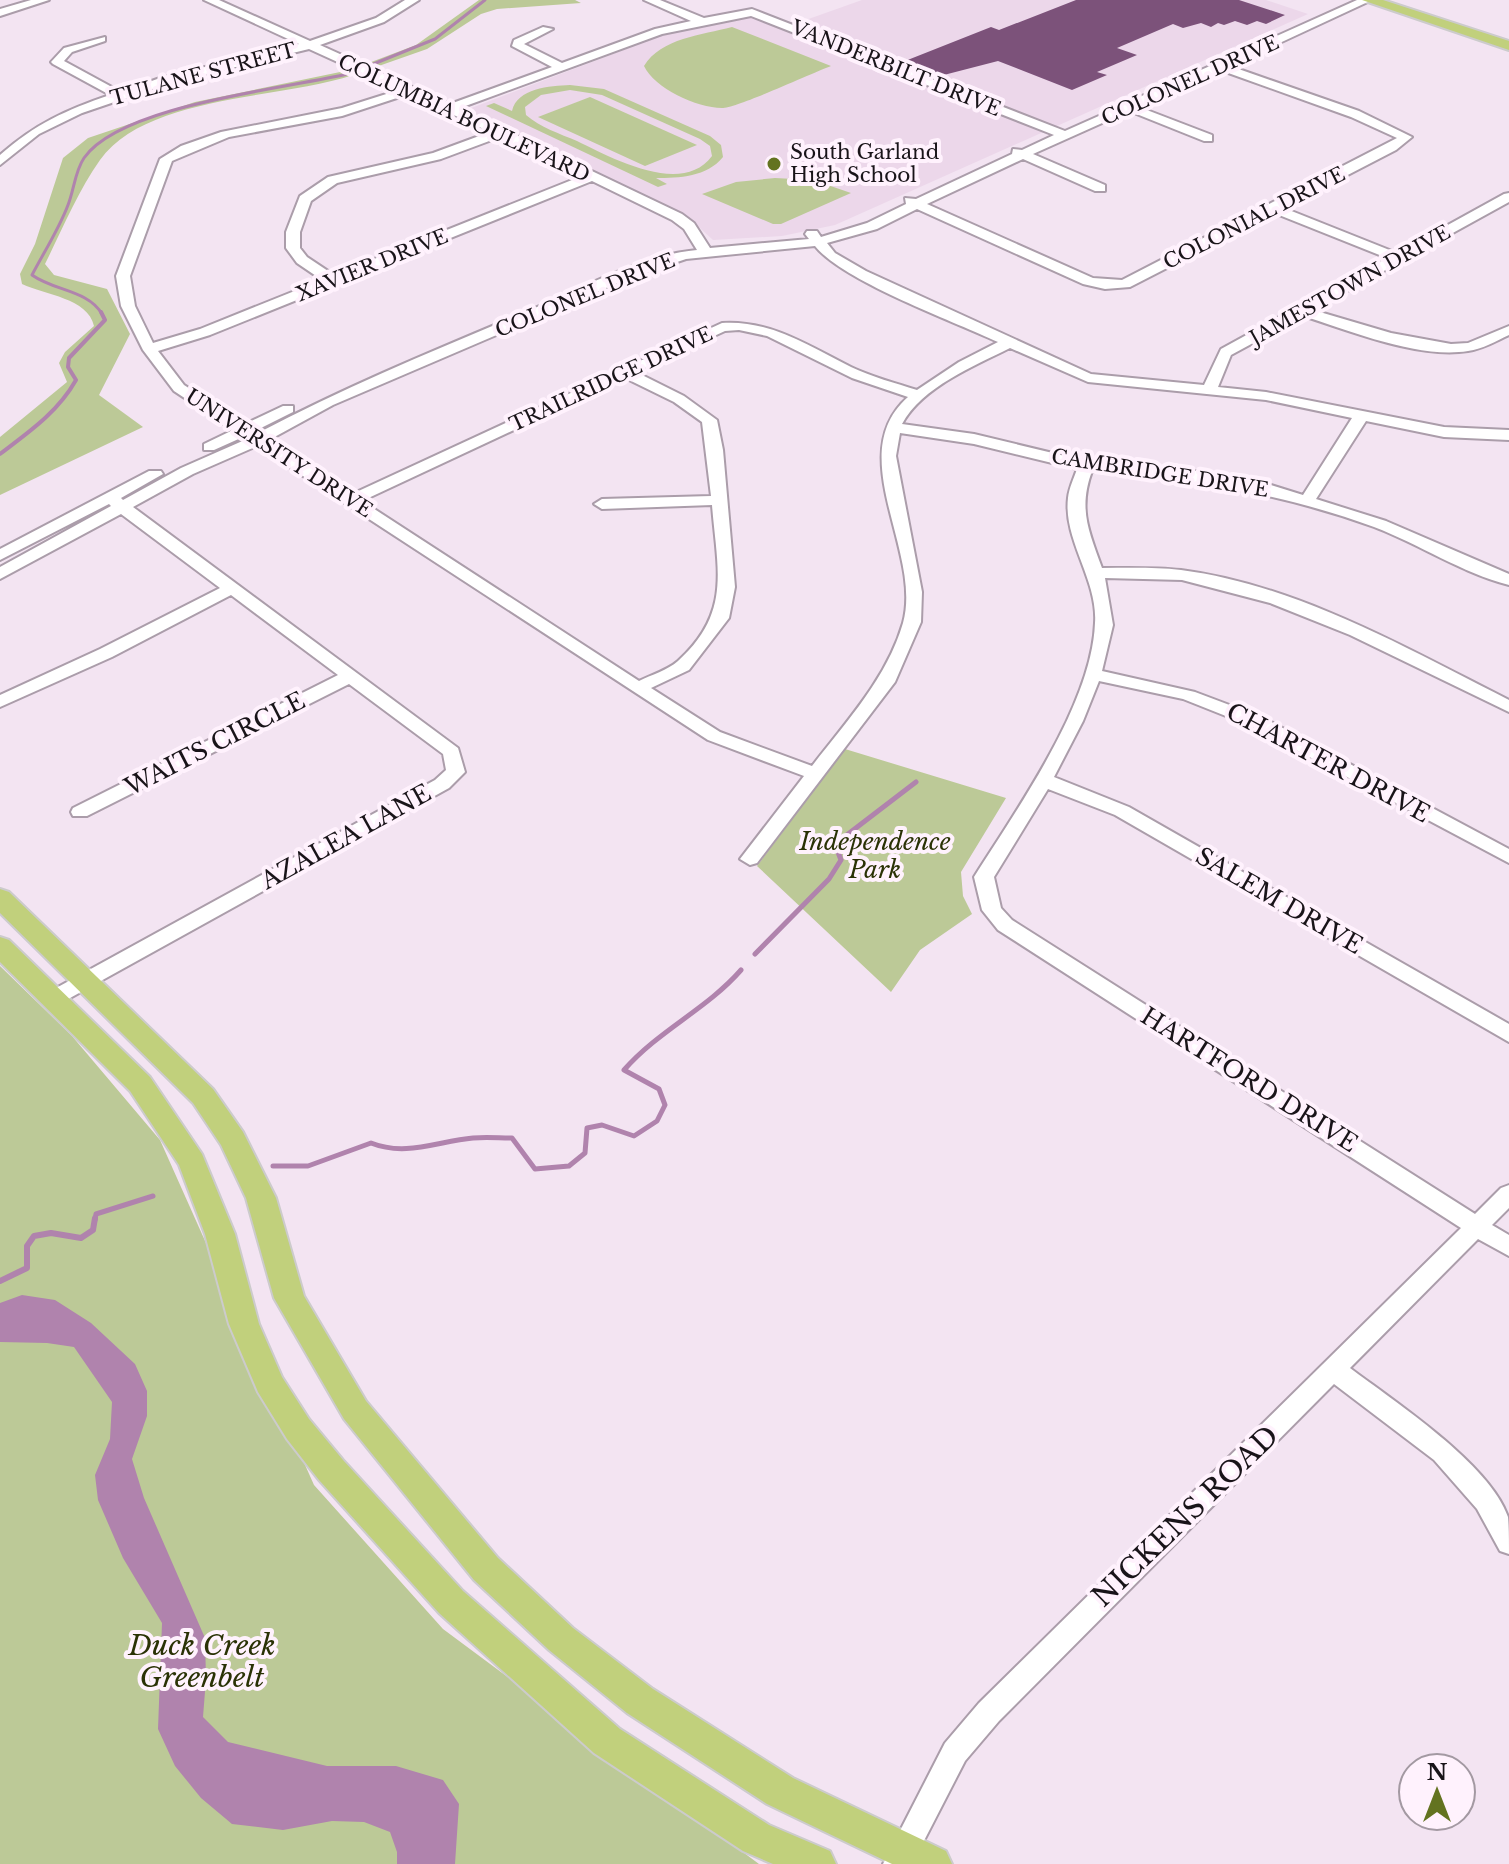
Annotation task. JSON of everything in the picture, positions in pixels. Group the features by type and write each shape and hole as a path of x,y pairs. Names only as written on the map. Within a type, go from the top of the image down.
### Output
{"main road":[{"path":"1367,0 1509,37"},
{"path":"1394,0 1509,46"},
{"path":"0,898 203,1096 233,1140 261,1198 289,1298 298,1315 355,1410 486,1569 561,1639 640,1701 780,1791 912,1860"},
{"path":"0,946 140,1084 192,1162 220,1234 244,1324 269,1383 298,1429 324,1462 451,1602 607,1741 756,1838 817,1864"}],"street":[{"path":"0,13 43,0"},
{"path":"216,3 240,0"},
{"name":"TULANE STREET","path":"0,161 53,120 164,81 306,46 380,20 413,0"},
{"path":"650,0 701,21"},
{"name":"COLONEL DRIVE","path":"814,238 903,197 1016,152 1067,136 1123,105 1345,0"},
{"name":"COLONEL DRIVE","path":"1213,64 1367,0"},
{"name":"COLUMBIA BOULEVARD","path":"216,3 450,108 677,217 689,226 703,247"},
{"name":"VANDERBILT DRIVE","path":"450,108 659,31 744,12 760,14 1067,136"},
{"path":"547,29 518,42 518,46 562,67"},
{"path":"101,39 68,50 60,55 57,62 120,96"},
{"name":"COLONIAL DRIVE","path":"903,197 1061,270 1105,285 1125,284 1406,137 1355,114 1213,64"},
{"name":"UNIVERSITY DRIVE","path":"409,90 352,110 259,126 205,140 166,159 123,276 123,288 151,348 179,388 638,688 714,736 815,774"},
{"path":"1123,105 1208,138"},
{"name":"COLONEL DRIVE","path":"0,574 243,430 357,376 619,265 647,254 814,238 872,226 1016,152 1052,130 1123,105"},
{"path":"333,281 302,260 293,248 293,232 305,199 333,180 437,156 501,132"},
{"path":"0,141 22,142"},
{"path":"1016,152 1100,188"},
{"name":"XAVIER DRIVE","path":"151,348 205,332 591,177"},
{"name":"JAMESTOWN DRIVE","path":"1210,389 1226,352 1509,197"},
{"path":"1273,208 1399,258"},
{"path":"814,238 830,256 861,274 1088,378 1266,396 1444,432 1509,435"},
{"name":"COLONEL DRIVE","path":"0,555 257,440 328,402 651,264 703,247"},
{"path":"1303,311 1367,331 1449,349 1472,346 1509,330"},
{"name":"TRAILRIDGE DRIVE","path":"351,500 722,327 746,325 763,329 851,372 919,395"},
{"path":"750,859 886,682 912,622 914,592 888,456 893,427 902,410 919,395 964,365 1010,342"},
{"path":"626,373 679,399 709,420 727,587 721,618 683,666 638,688"},
{"path":"1307,500 1361,416"},
{"name":"CAMBRIDGE DRIVE","path":"893,427 974,439 1086,466 1227,480 1307,500 1380,524 1509,580"},
{"path":"1043,780 1094,675 1104,623 1097,573 1076,506 1086,466"},
{"path":"602,504 720,500"},
{"name":"AZALEA LANE","path":"54,998 442,784 456,772 452,752 117,503"},
{"path":"1097,573 1196,578 1285,604 1404,654 1509,707"},
{"path":"0,702 106,653 232,588"},
{"name":"CHARTER DRIVE","path":"1094,675 1186,694 1223,707 1316,752 1509,857"},
{"name":"WAITS CIRCLE","path":"80,812 350,676"},
{"name":"HARTFORD DRIVE","path":"1043,780 984,877 992,910 1005,925 1509,1247"},
{"name":"SALEM DRIVE","path":"1043,780 1122,811 1509,1034"},
{"name":"NICKENS ROAD","path":"912,1860 955,1752 989,1712 1509,1194"},
{"path":"1334,1370 1443,1452 1486,1501 1509,1543"}],"shaded area":[{"name":"South Garland High School","path":"862,0 1266,0 1308,14 835,225 782,236 713,240 689,218 466,110 676,30 743,15 756,16 786,27"},
{"path":"22,1295 55,1300 91,1323 135,1364 147,1391 147,1416 132,1459 144,1498 205,1638 203,1717 228,1742 327,1766 396,1766 443,1780 459,1804 455,1864 397,1864 397,1852 390,1832 364,1822 332,1821 283,1830 232,1824 201,1798 175,1766 158,1729 162,1623 123,1558 98,1500 95,1475 110,1439 112,1402 74,1347 0,1342 0,1303"}],"green space":[{"path":"479,0 575,0 581,3 497,9 481,14 427,49 373,68 366,64 416,45"},
{"path":"732,27 831,66 758,97 722,108 701,105 677,95 657,82 644,66 671,43"},
{"path":"345,71 353,75 182,111 149,123 121,139 100,160 77,198 45,264 54,275 107,289 130,334 99,395 143,427 0,495 0,437 67,382 59,363 65,352 94,326 90,317 75,303 22,284 20,274 35,244 63,158 88,138 195,102"},
{"path":"570,85 604,89 710,136 721,145 723,157 701,172 683,177 656,178 667,184 658,187 486,106 494,103 512,111 520,97 527,93","holes":["570,90 602,95 700,139 710,146 712,156 699,168 683,173 646,170 550,130 526,115 525,107 541,95"]},
{"path":"590,97 697,145 645,166 538,117"},
{"path":"775,178 813,180 851,193 781,224 773,224 702,194 736,182"},
{"name":"Independence Park","path":"845,749 1006,798 961,872 963,896 972,914 920,950 891,992 757,866"},
{"name":"Duck Creek Greenbelt","path":"0,966 72,1036 160,1140 314,1485 443,1629 759,1864 0,1864"}],"building":[{"name":"South Garland High School","path":"1076,0 1239,0 1285,15 1266,24 1257,21 1247,25 1235,21 1211,27 1201,23 1183,28 1173,24 1117,48 1137,55 1097,72 1107,75 1072,90 998,61 936,77 900,63 991,27 999,30"}],"waterway":[{"path":"371,65 435,39 485,0"},
{"path":"102,314 80,295 32,275 56,232 84,158 103,140 167,112 347,74"},
{"path":"0,454 61,402 76,380 68,367 69,358 105,320 102,314"},
{"path":"755,954 829,879 841,860 835,844 916,782"},
{"path":"273,1166 308,1166 371,1143 397,1149 473,1138 512,1138 535,1169 569,1166 585,1153 587,1128 602,1125 634,1136 657,1121 665,1105 659,1089 624,1070 741,970"},
{"path":"95,1220 96,1214 153,1196"},
{"path":"0,1281 27,1268 27,1246 34,1236 51,1233 81,1238 93,1230 95,1218"}],"place":[{"name":"South Garland High School","path":"774,164"}]}
